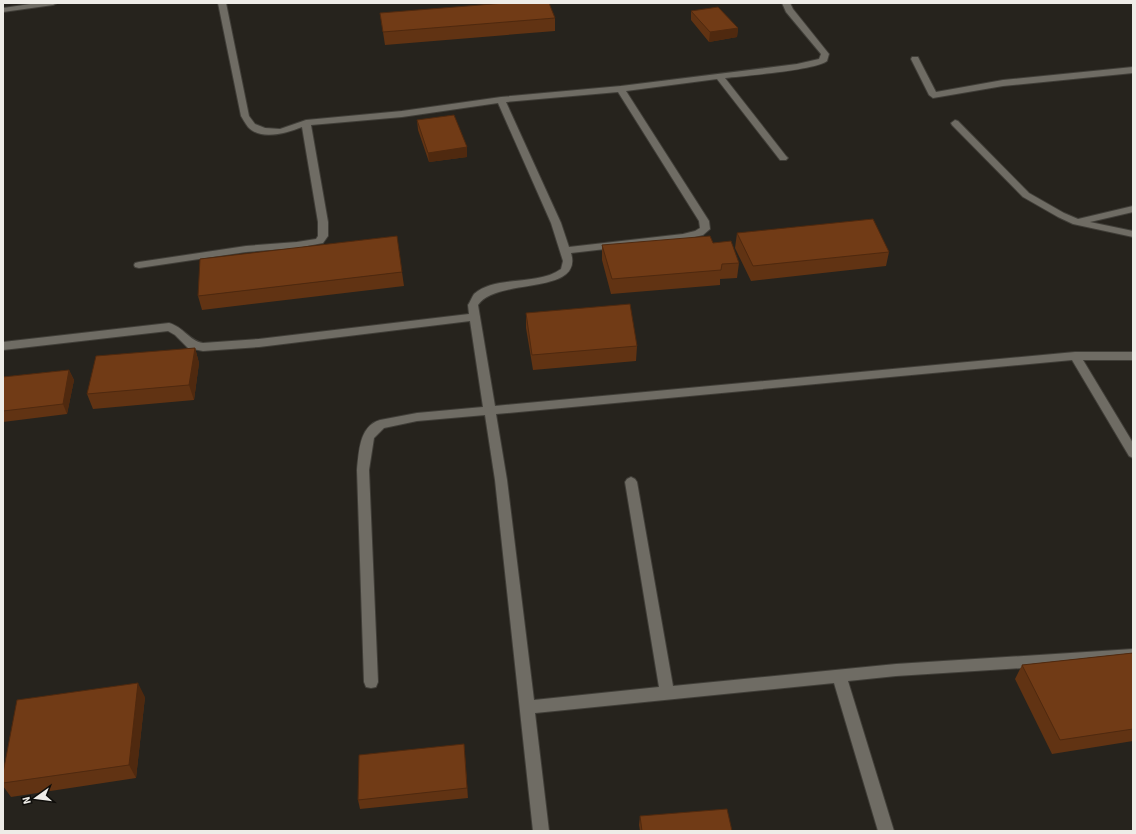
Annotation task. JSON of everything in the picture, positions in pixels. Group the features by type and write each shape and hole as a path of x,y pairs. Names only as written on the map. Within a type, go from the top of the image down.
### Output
{"street":[{"path":"3,10 53,3"},
{"path":"222,3 245,116 252,126 263,131 281,132 306,122 402,114 501,100 622,89 797,67 823,60 825,54 789,10 786,3"},
{"path":"915,59 932,94 1003,83 1133,70"},
{"path":"719,76 783,158"},
{"path":"564,251 683,237 699,233 705,229 704,221 622,89"},
{"path":"501,100 556,223 568,261 566,270 558,276 500,287 484,292 475,298 473,305 501,480 541,831"},
{"path":"139,266 246,249 297,246 319,241 323,236 323,222 306,122"},
{"path":"955,123 1026,195 1061,216 1077,222 1133,234"},
{"path":"1077,222 1133,209"},
{"path":"3,346 169,327 179,332 192,345 203,347 259,344 475,317"},
{"path":"1075,356 1133,453"},
{"path":"371,682 363,470 368,436 380,424 417,417 1075,356 1133,356"},
{"path":"632,482 667,693"},
{"path":"527,707 839,675 1133,655"},
{"path":"839,675 886,831"}],"building":[{"path":"505,3 549,3 555,18 383,32 380,13"},
{"path":"718,7 738,28 710,32 691,11"},
{"path":"454,115 467,147 428,153 417,120"},
{"path":"873,219 889,252 753,266 737,233"},
{"path":"397,236 402,272 198,296 200,259"},
{"path":"710,236 713,243 731,241 739,263 722,264 721,270 612,279 602,245"},
{"path":"630,304 637,346 532,355 526,313"},
{"path":"195,348 189,385 87,394 96,356"},
{"path":"69,370 63,404 3,411 3,377"},
{"path":"1133,653 1133,729 1060,740 1022,665"},
{"path":"138,683 129,765 3,783 3,773 17,700"},
{"path":"464,744 467,788 358,800 359,755"},
{"path":"727,809 732,831 642,831 640,816"}]}
